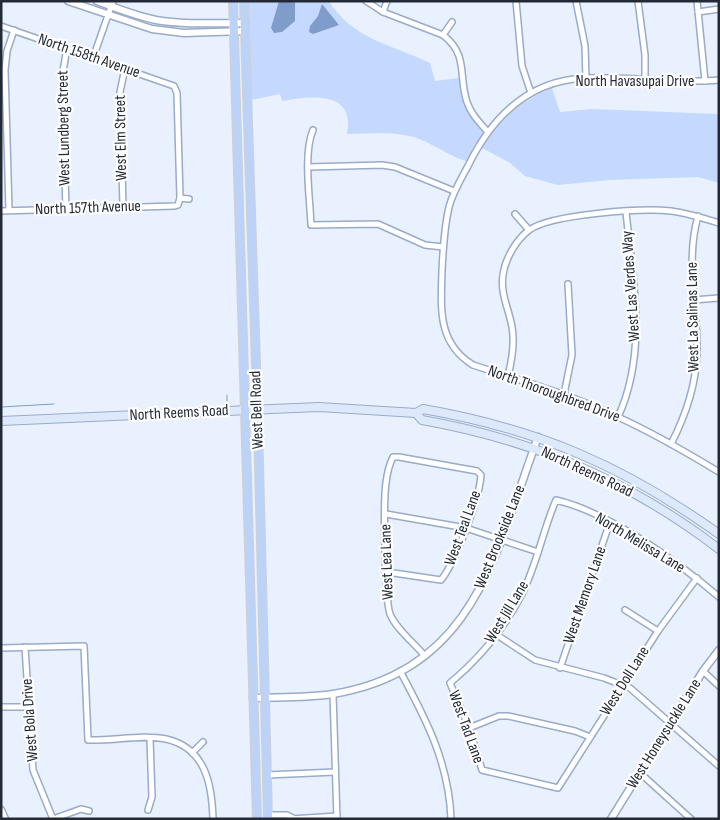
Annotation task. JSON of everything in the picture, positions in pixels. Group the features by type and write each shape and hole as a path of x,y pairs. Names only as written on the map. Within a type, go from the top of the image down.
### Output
{"main road":[{"name":"West Bell Road","path":"233,1 257,819"},
{"name":"West Bell Road","path":"244,1 258,410 268,817"},
{"path":"241,279 253,279"},
{"name":"North Reems Road","path":"1,421 245,410 344,408 416,413 423,409 484,421 538,437 628,475 684,509 719,534"},
{"name":"North Reems Road","path":"416,413 422,420 472,430 534,448 619,484 659,507 719,549"},
{"path":"248,518 254,527 255,542 260,545"},
{"path":"249,549 254,554 257,574 261,580"}],"street":[{"path":"68,1 134,24 175,32 234,27"},
{"path":"97,1 164,21 245,27"},
{"path":"366,1 383,12 443,35 456,48 469,106 487,131"},
{"path":"383,12 387,1"},
{"path":"516,1 522,66 531,93"},
{"path":"576,1 585,46 586,78"},
{"path":"638,1 646,79"},
{"path":"697,1 705,81"},
{"path":"93,58 112,4"},
{"path":"698,12 719,9"},
{"path":"443,35 452,22"},
{"name":"North 158th Avenue","path":"1,26 125,68 176,88 180,198"},
{"path":"9,210 5,70 7,51 14,30"},
{"name":"West Lundberg Street","path":"66,209 62,77 67,48"},
{"name":"West Elm Street","path":"123,208 120,92 125,68"},
{"name":"North Havasupai Drive","path":"447,339 441,311 443,247 454,191 487,131 508,109 520,98 563,81 586,78 719,80"},
{"path":"313,130 310,137 309,167 311,225 378,224 425,245 443,247"},
{"path":"309,167 382,165 395,167 454,191"},
{"path":"180,198 189,199"},
{"name":"North 157th Avenue","path":"1,211 175,206 179,203 180,198"},
{"path":"508,376 512,360 512,328 504,300 503,274 512,251 529,230 551,220 652,210 698,216 719,223"},
{"name":"West Las Verdes Way","path":"618,417 633,375 637,335 626,212"},
{"path":"515,214 529,230"},
{"name":"West La Salinas Lane","path":"671,444 686,412 694,381 697,352 692,260 698,216"},
{"path":"564,394 572,355 568,284"},
{"path":"693,300 719,298"},
{"name":"North Thoroughbred Drive","path":"447,339 464,360 474,365 564,394 618,417 671,444 719,472"},
{"name":"West Brookside Lane","path":"253,698 333,694 363,686 400,671 424,655 455,626 482,588 502,540 538,437"},
{"name":"West Lea Lane","path":"424,655 390,614 385,484 393,457 477,471 481,475"},
{"name":"West Teal Lane","path":"387,572 441,580 450,567 466,528 481,475"},
{"name":"North Melissa Lane","path":"556,500 567,502 610,522 674,560 719,597"},
{"name":"West Jill Lane","path":"450,683 497,636 522,593 556,500"},
{"path":"386,514 466,528 538,552"},
{"name":"West Memory Lane","path":"560,668 610,522"},
{"name":"West Doll Lane","path":"558,788 658,630 696,578"},
{"path":"625,610 658,630"},
{"path":"497,636 534,660 623,685 647,701 719,766"},
{"path":"1,648 84,646 88,740 166,739 192,753 208,777 212,791 213,819"},
{"name":"West Bola Drive","path":"26,647 33,770 53,819"},
{"name":"West Honeysuckle Lane","path":"611,819 671,722 719,650"},
{"path":"400,671 423,714 438,749 447,784 451,819"},
{"path":"703,672 719,686"},
{"name":"West Tad Lane","path":"450,683 469,728 482,770 558,788"},
{"path":"268,817 287,815 292,818 337,817 333,694"},
{"path":"1,708 28,706"},
{"path":"469,728 499,716 508,716 575,731 590,737"},
{"path":"148,810 152,797 150,739"},
{"path":"192,753 203,742"},
{"path":"267,775 335,772"},
{"path":"640,773 684,810 690,819"},
{"path":"53,819 81,809 89,811"},
{"path":"1,810 5,819"}],"shaded area":[{"path":"248,1 329,1 349,24 361,33 430,63 435,81 459,78 462,95 468,110 476,124 487,137 516,108 552,88 560,112 592,109 719,114 719,183 698,177 610,180 558,185 525,176 510,163 475,144 466,161 424,141 406,135 386,133 347,134 348,120 344,110 338,103 329,99 306,98 282,101 280,94 251,100"},
{"path":"279,1 295,1 295,21 282,32 274,33 271,28"},
{"path":"322,4 339,25 313,34 309,32 310,26 318,16"}],"waterway":[{"path":"227,395 227,401"},
{"path":"1,407 54,404"}]}
